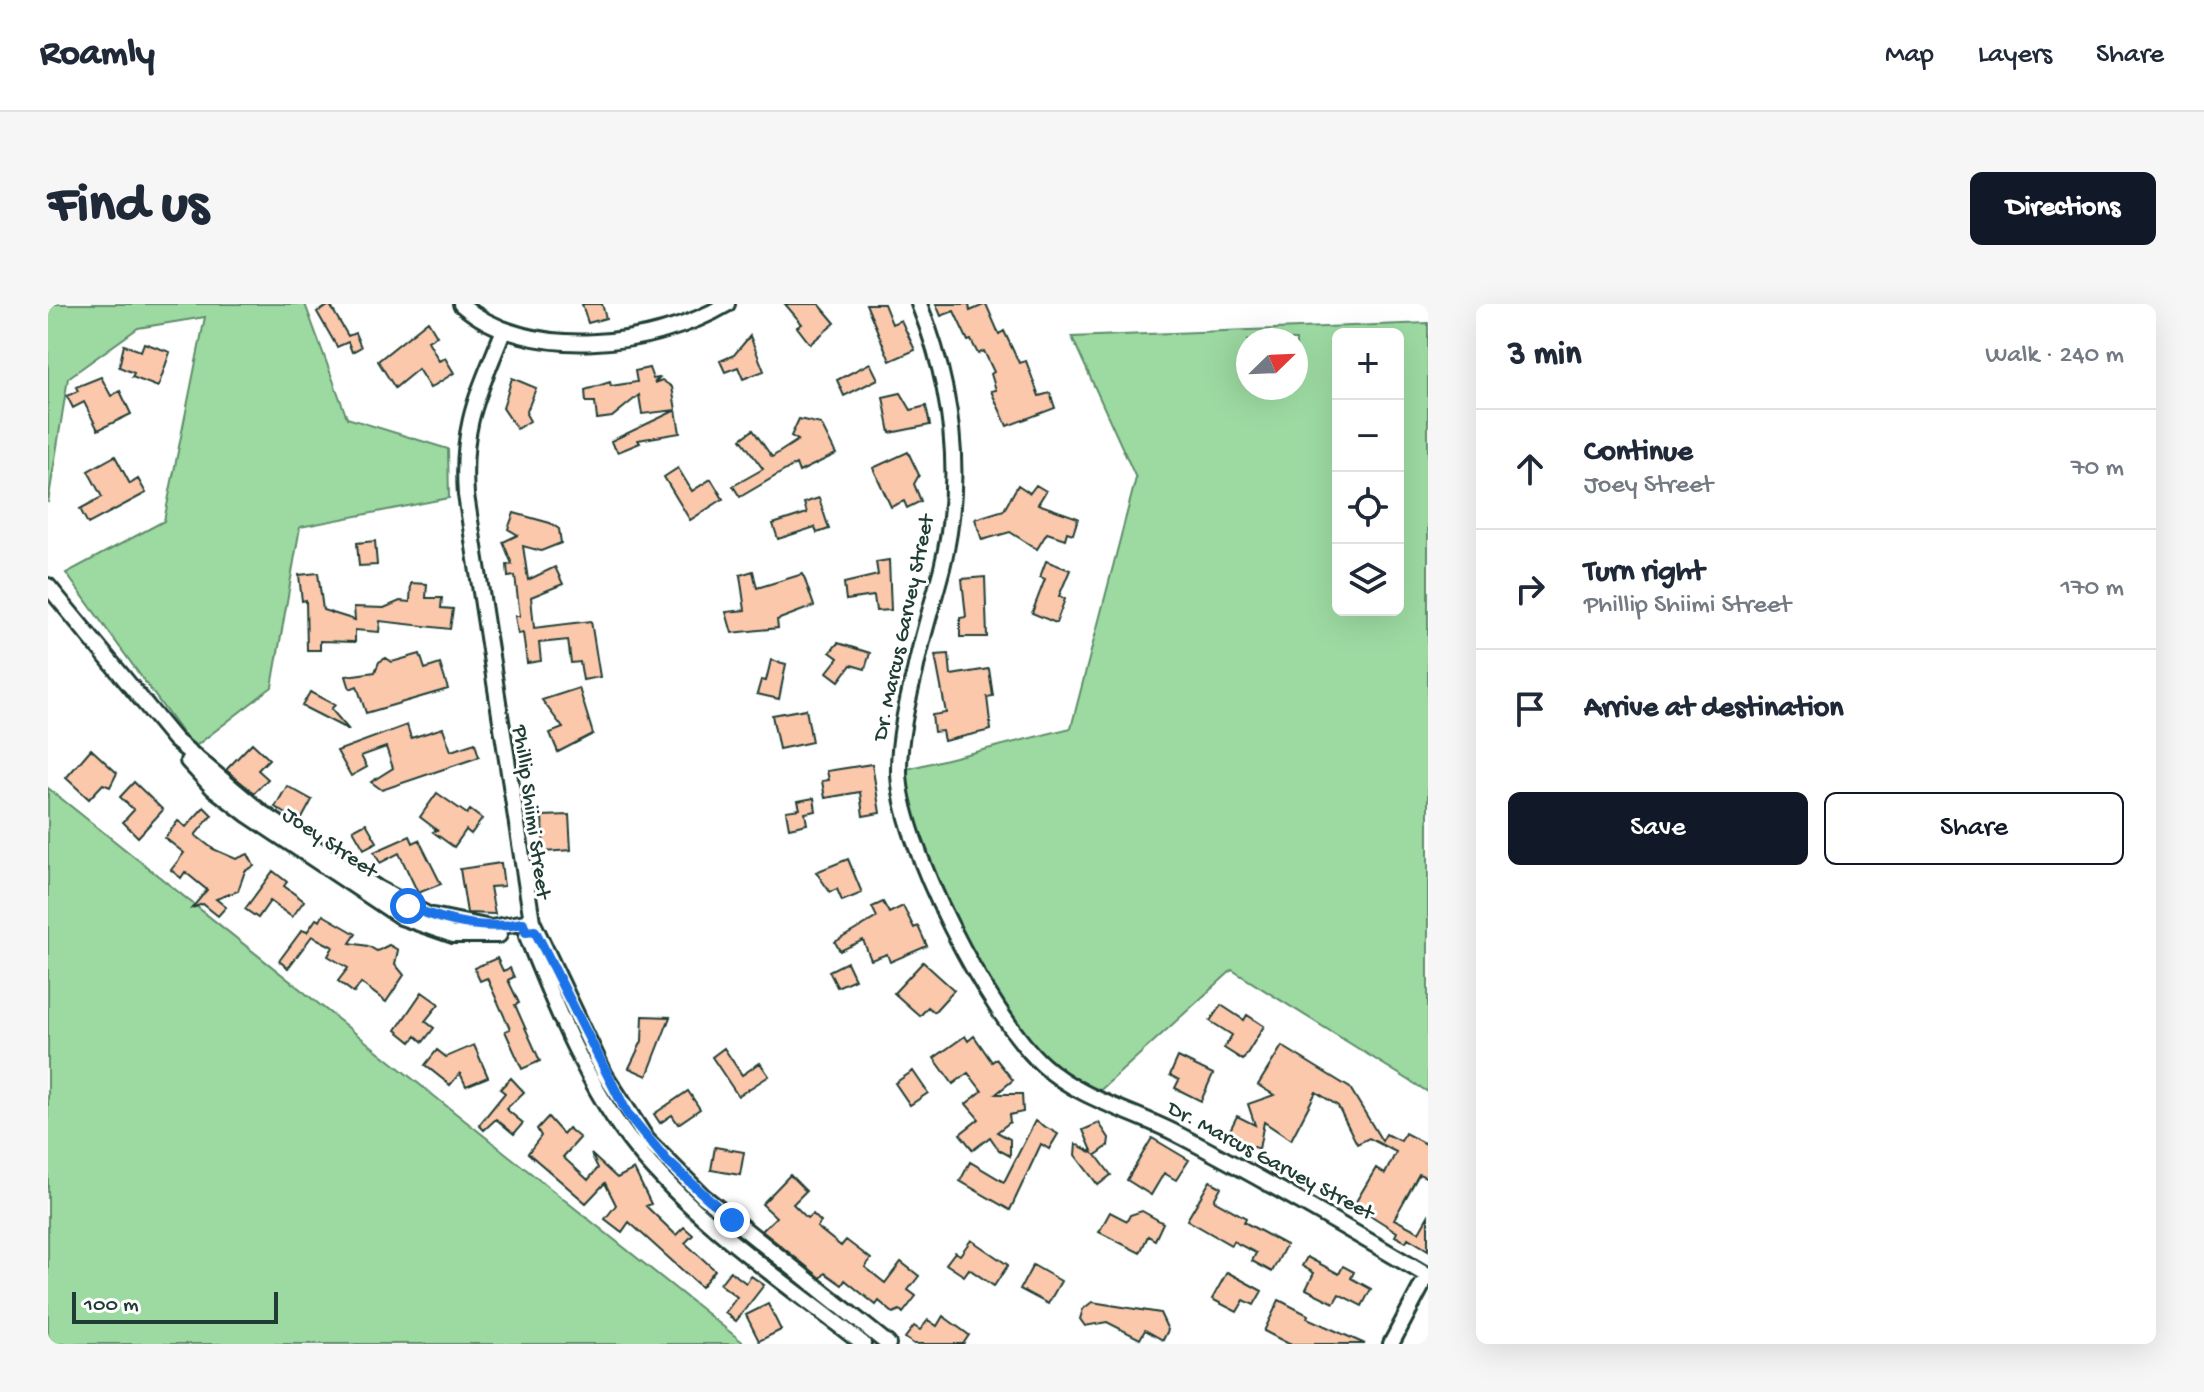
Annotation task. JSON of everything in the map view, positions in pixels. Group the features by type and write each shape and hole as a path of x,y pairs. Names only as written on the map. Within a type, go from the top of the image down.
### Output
{"street":[{"path":"461,304 503,332 536,340 586,343 667,329 700,319 727,304"},
{"name":"Dr. Marcus Garvey Street","path":"919,304 939,356 949,408 954,453 953,506 942,567 909,696 899,771 902,805 913,844 938,899 994,1000 1042,1065 1071,1086 1174,1132 1338,1222 1428,1276"},
{"name":"Phillip Shiimi Street","path":"503,332 471,413 463,453 466,495 495,683 492,706 529,927 600,1094 637,1149 720,1231 863,1344"},
{"name":"Joey Street","path":"48,586 175,740 182,754 213,788 248,815 401,917 424,928 453,935 529,927"},
{"name":"Phillip Shiimi Street","path":"529,927 605,1075 647,1140 732,1220 888,1344"},
{"path":"1391,1344 1428,1276"}],"green space":[{"path":"48,304 305,304 347,418 448,449 449,498 300,527 272,687 193,748 66,573 164,521 205,317 138,328 68,378 48,503"},
{"path":"1428,323 1428,1092 1232,970 1093,1097 1020,1038 931,885 899,771 1071,728 1136,478 1072,337 1236,331 1236,400 1308,400 1308,328 1301,328"},
{"path":"48,788 745,1344 48,1344"}],"building":[{"path":"582,304 602,304 606,318 588,323"},
{"path":"785,304 819,304 835,323 810,344 797,327 802,324"},
{"path":"866,304 884,304 892,324 901,320 915,350 890,361"},
{"path":"936,304 969,304 970,311 986,304 999,334 1004,331 1019,363 1026,361 1039,396 1050,393 1055,408 1007,426 991,391 996,390 991,374 994,372 984,351 978,354 971,340 968,341 954,311 941,316"},
{"path":"330,305 348,336 355,333 361,347 352,352 348,342 337,347 317,312"},
{"path":"428,321 437,336 428,341 439,361 445,358 454,373 430,388 418,369 395,388 378,361"},
{"path":"750,336 764,371 743,379 738,367 725,372 720,361 734,355"},
{"path":"144,343 170,352 158,387 132,377 134,373 119,367 124,345 141,351"},
{"path":"870,363 878,379 844,396 837,380"},
{"path":"649,368 653,379 659,378 654,383 662,380 672,387 676,410 642,414 639,395 612,417 597,419 595,402 586,402 585,390 610,382 611,386 637,382 635,371"},
{"path":"101,377 111,396 120,391 131,414 98,430 84,402 73,408 67,396 78,391 76,387"},
{"path":"512,378 536,388 526,414 530,421 517,429 503,408"},
{"path":"901,393 911,410 926,406 930,425 890,433 883,397"},
{"path":"676,410 680,433 638,440 640,443 618,452 612,444 611,441"},
{"path":"799,419 821,424 836,454 799,472 796,464 740,497 733,486 763,469 741,439 753,430 772,457 798,440 791,436"},
{"path":"908,452 919,475 914,484 921,501 907,508 904,501 891,507 873,468"},
{"path":"115,456 130,484 138,479 146,493 88,524 80,509 102,497 88,471"},
{"path":"678,468 692,491 711,479 723,499 690,520 664,477"},
{"path":"1018,485 1030,493 1036,485 1046,491 1038,504 1078,518 1073,534 1067,532 1065,539 1047,533 1037,549 1010,532 982,540 975,519 1004,510"},
{"path":"819,498 829,529 817,533 815,527 778,539 773,524 807,513 804,503"},
{"path":"514,513 550,523 559,529 561,543 541,551 523,546 528,580 555,567 563,584 531,597 534,628 591,621 600,677 583,680 580,662 571,663 568,640 539,643 541,661 527,663 523,633 518,634 515,616 520,616 515,576 508,577 507,565 512,564 503,542 518,535 508,529"},
{"path":"375,541 377,565 359,566 357,543"},
{"path":"889,560 891,610 876,611 874,596 846,600 844,583 878,575 876,562"},
{"path":"1046,561 1070,570 1059,596 1065,599 1056,623 1032,613 1045,579 1040,577"},
{"path":"753,571 757,588 803,574 814,606 777,620 778,628 732,633 726,612 745,610 740,575"},
{"path":"318,573 323,610 355,620 354,607 384,608 400,601 410,602 411,583 427,584 426,598 442,598 441,608 453,609 450,629 380,621 379,632 355,630 355,642 320,641 320,650 307,650 306,600 302,601 299,575"},
{"path":"985,577 987,637 960,637 960,618 966,617 962,579"},
{"path":"838,643 870,653 865,669 851,665 839,681 827,672 838,658 830,652"},
{"path":"420,654 425,669 440,664 448,689 366,713 357,686 350,689 346,676 375,672 379,662 386,658 392,662"},
{"path":"949,654 951,675 989,669 993,696 987,697 991,730 944,741 942,731 934,732 932,715 946,713 935,655"},
{"path":"771,660 786,664 779,699 757,694 761,680 766,681"},
{"path":"579,688 593,734 558,752 550,733 563,728 542,700"},
{"path":"310,692 335,705 331,709 349,730 302,706"},
{"path":"806,709 812,742 779,749 772,715"},
{"path":"407,725 411,738 443,728 451,751 475,743 479,757 382,790 371,782 393,768 386,747 361,756 367,767 351,776 337,751"},
{"path":"252,743 269,759 258,770 268,779 254,793 226,770"},
{"path":"91,749 117,773 110,787 103,784 89,799 66,778"},
{"path":"872,764 880,813 863,816 860,792 825,798 822,781 829,780 827,771"},
{"path":"134,782 163,810 138,837 123,822 134,810 120,797"},
{"path":"287,786 312,800 300,822 275,807"},
{"path":"437,793 467,814 470,810 482,819 471,834 466,830 454,847 433,832 437,830 420,817"},
{"path":"814,798 816,811 805,813 807,824 789,828 786,811 800,809 798,801"},
{"path":"204,807 212,815 195,835 213,849 236,859 248,854 254,866 245,871 238,891 216,899 226,907 218,916 203,904 192,908 207,890 185,872 181,878 171,870 184,853 165,838 178,821 186,827"},
{"path":"569,815 571,850 544,852 542,816"},
{"path":"366,823 377,842 364,849 353,830"},
{"path":"410,836 413,843 419,840 441,884 418,893 399,853 380,863 374,852"},
{"path":"848,859 862,893 842,901 837,889 830,892 816,872"},
{"path":"501,863 504,886 490,887 495,914 467,913 460,869"},
{"path":"273,871 287,882 284,886 304,901 292,917 270,901 258,918 245,909"},
{"path":"883,902 889,913 903,906 914,928 918,926 927,946 890,962 887,954 871,960 863,940 840,951 835,942 877,917 872,907"},
{"path":"323,915 356,934 350,943 377,951 389,945 398,950 395,964 404,975 386,1002 361,983 354,993 338,981 348,968 328,956 333,947 312,936 288,968 279,961 302,930 307,932"},
{"path":"497,958 503,971 510,968 514,977 508,980 519,1003 515,1005 540,1061 522,1069 505,1031 510,1029 487,978 480,981 474,968"},
{"path":"847,962 855,979 837,987 829,971"},
{"path":"923,962 954,990 934,1012 928,1007 920,1016 894,993"},
{"path":"422,992 439,1004 425,1021 434,1028 423,1042 416,1036 411,1042 396,1030"},
{"path":"1221,1005 1244,1020 1247,1015 1264,1026 1243,1060 1224,1048 1232,1035 1210,1021"},
{"path":"643,1016 670,1017 647,1076 629,1068 642,1041"},
{"path":"965,1036 968,1041 974,1036 992,1062 996,1059 1013,1080 996,1094 1022,1094 1023,1112 1009,1115 1010,1122 997,1132 1010,1139 1010,1156 999,1150 990,1137 973,1150 960,1134 979,1119 966,1104 982,1091 968,1073 953,1084 934,1058"},
{"path":"474,1045 488,1077 466,1086 460,1073 450,1085 425,1065 437,1050 446,1057"},
{"path":"1282,1046 1350,1088 1382,1141 1386,1134 1401,1141 1405,1133 1428,1145 1428,1178 1419,1174 1394,1219 1419,1232 1428,1216 1428,1250 1408,1238 1406,1242 1395,1236 1397,1232 1354,1205 1376,1168 1385,1174 1396,1152 1369,1138 1357,1144 1338,1106 1316,1092 1291,1140 1264,1122 1259,1149 1227,1136 1237,1116 1255,1125 1248,1104 1274,1095 1258,1085"},
{"path":"724,1048 742,1075 760,1063 769,1076 738,1096 712,1057"},
{"path":"1178,1057 1213,1074 1201,1101 1175,1088 1179,1080 1170,1075"},
{"path":"913,1071 928,1093 910,1105 895,1083"},
{"path":"511,1078 524,1092 506,1109 523,1123 514,1134 496,1119 484,1130 479,1125 505,1093 500,1089"},
{"path":"688,1091 700,1109 678,1124 672,1115 660,1123 654,1114"},
{"path":"548,1117 563,1134 568,1128 580,1138 563,1157 588,1180 598,1168 591,1154 617,1178 634,1169 651,1204 646,1206 676,1235 684,1227 693,1235 685,1243 715,1270 701,1287 629,1222 622,1232 605,1219 616,1205 605,1183 586,1203 528,1153 541,1136 537,1129"},
{"path":"1035,1121 1058,1134 1049,1149 1041,1144 1010,1210 960,1181 970,1162 1004,1182"},
{"path":"1099,1123 1109,1138 1108,1146 1096,1155 1111,1175 1098,1185 1075,1155 1076,1144 1093,1153 1083,1130"},
{"path":"1152,1138 1189,1160 1176,1180 1164,1173 1151,1195 1127,1180"},
{"path":"715,1147 744,1152 740,1175 711,1170"},
{"path":"790,1175 806,1191 793,1204 807,1218 813,1214 821,1222 817,1227 841,1246 846,1240 871,1259 865,1267 885,1283 901,1262 919,1276 908,1290 916,1296 903,1313 900,1310 893,1313 879,1301 876,1305 845,1280 842,1285 825,1273 821,1278 762,1231 776,1217 762,1204"},
{"path":"1210,1181 1221,1187 1214,1200 1246,1218 1244,1222 1286,1245 1272,1272 1252,1261 1256,1253 1233,1241 1231,1245 1187,1220"},
{"path":"1142,1211 1163,1223 1155,1240 1148,1236 1140,1253 1099,1232 1110,1212 1127,1221 1130,1215"},
{"path":"971,1240 1008,1265 994,1286 969,1269 964,1276 946,1264 955,1252 960,1255"},
{"path":"1307,1257 1339,1274 1343,1266 1354,1272 1351,1278 1371,1289 1362,1306 1339,1294 1334,1303 1306,1289 1314,1273 1302,1266"},
{"path":"1033,1265 1061,1281 1048,1304 1020,1289"},
{"path":"730,1271 746,1283 751,1276 764,1285 736,1321 725,1313 737,1297 720,1284"},
{"path":"1227,1272 1262,1291 1254,1305 1244,1300 1237,1312 1212,1299"},
{"path":"1279,1300 1308,1315 1307,1318 1365,1344 1289,1344 1264,1331"},
{"path":"1092,1302 1160,1313 1168,1330 1163,1340 1145,1330 1140,1339 1107,1322 1085,1326 1080,1319 1083,1309"},
{"path":"768,1304 781,1330 759,1341 746,1315"},
{"path":"943,1316 969,1335 963,1344 914,1344 905,1338 914,1326 920,1330 928,1320 937,1326"}],"route":[{"path":"408,906 456,923 491,928 523,923 526,932 535,931 605,1075 627,1113 667,1161 732,1220"}]}
